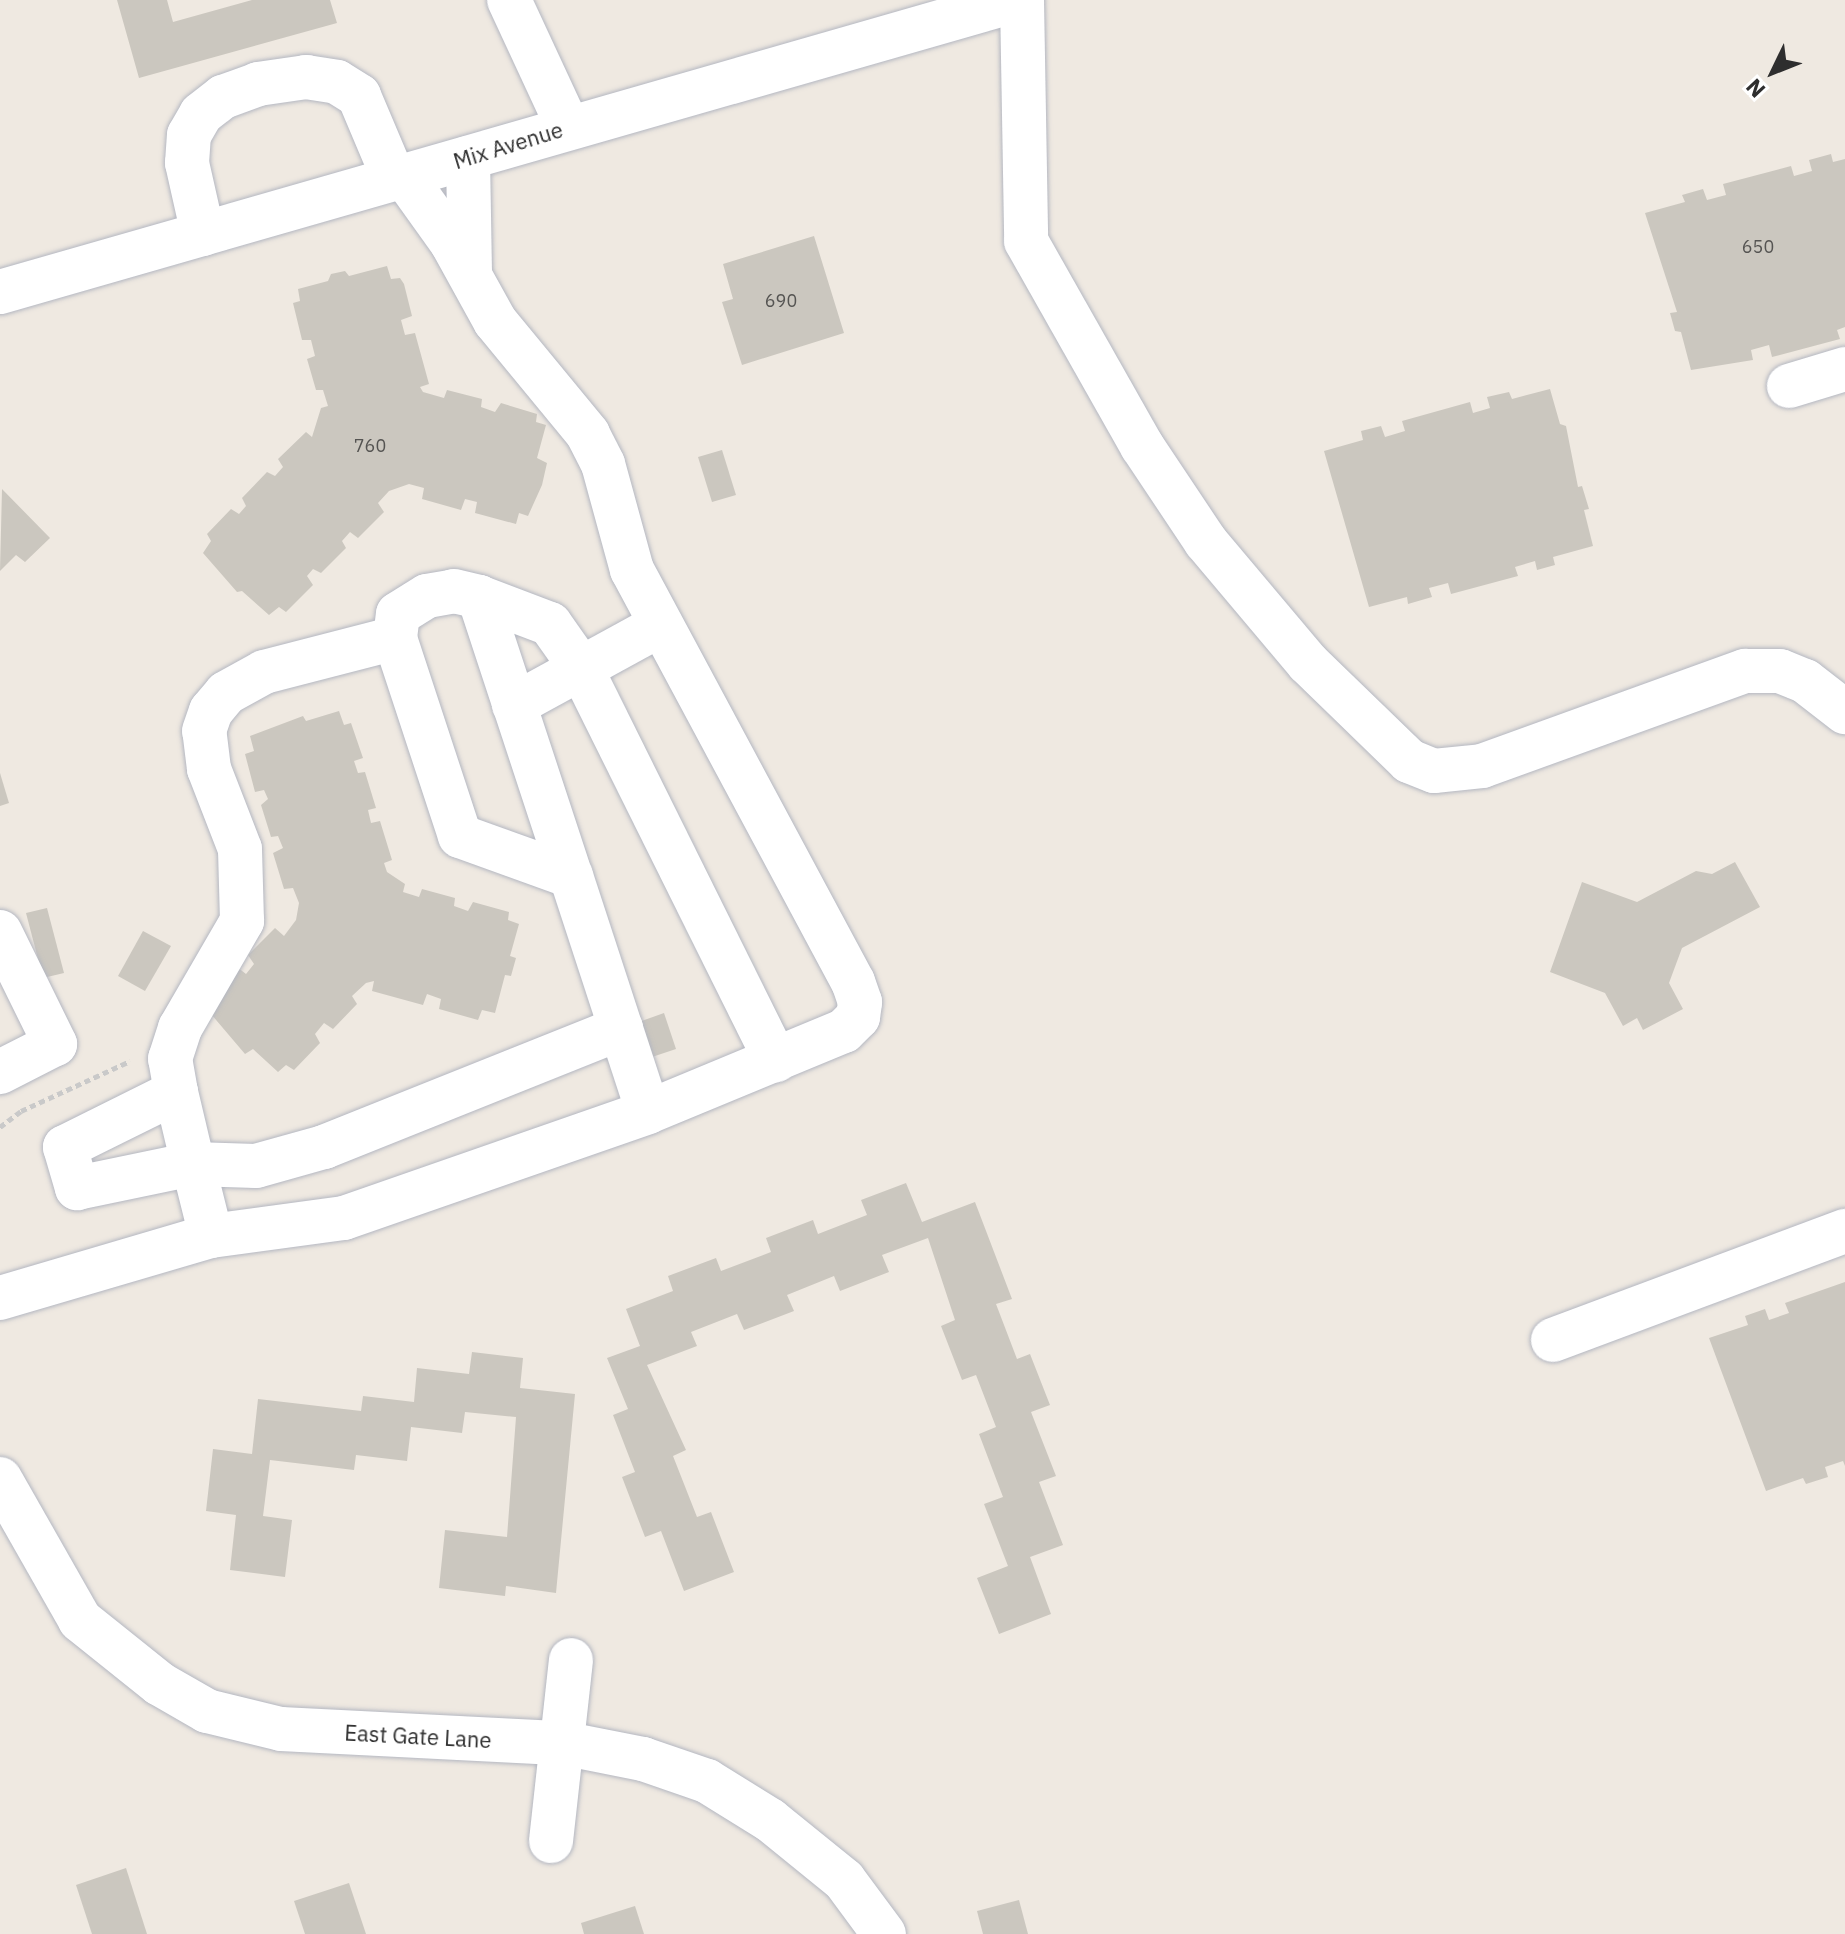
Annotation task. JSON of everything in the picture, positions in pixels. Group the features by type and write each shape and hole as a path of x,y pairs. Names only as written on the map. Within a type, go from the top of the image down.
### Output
{"street":[{"path":"509,0 568,127"},
{"path":"1019,0 1026,241 1142,446 1197,530 1264,616 1409,761 1434,771 1482,766 1745,671 1780,671 1805,681 1845,712"},
{"name":"Mix Avenue","path":"0,292 1019,0"},
{"path":"0,1298 211,1236 344,1218 648,1112 844,1031 858,1017 860,1002 632,570 603,464 588,434 495,321 470,275 399,178 359,96 337,82 306,77 258,84 223,97 201,114 189,135 187,163 203,234"},
{"path":"468,158 470,275"},
{"path":"1789,386 1845,369"},
{"path":"571,876 460,836 395,638 398,614 427,596 454,591 479,597 550,624 581,668 776,1060"},
{"path":"479,597 648,1112"},
{"path":"514,705 660,625"},
{"path":"211,1236 174,1072 180,1028 242,921 240,849 209,769 204,731 211,711 226,693 264,672 395,638"},
{"path":"0,932 55,1044 0,1072"},
{"path":"174,1072 65,1147 77,1188 193,1164 256,1166 324,1147 621,1028"},
{"path":"1553,1340 1845,1231"},
{"name":"East Gate Lane","path":"0,1479 80,1620 160,1684 207,1711 281,1729 562,1743 643,1759 738,1798 844,1880 884,1934"},
{"path":"551,1841 571,1660"}],"path":[{"path":"0,1127 21,1111 154,1050 174,1072"}],"building":[{"path":"117,0 167,0 173,22 252,0 330,0 337,23 139,78"},
{"path":"1831,154 1833,162 1845,159 1845,327 1837,330 1840,339 1772,357 1769,345 1751,350 1753,360 1691,370 1681,332 1675,331 1670,313 1677,312 1645,213 1685,202 1682,195 1703,189 1707,200 1726,195 1723,184 1791,166 1794,176 1812,171 1809,160"},
{"path":"814,236 844,333 742,365 722,302 733,299 723,264"},
{"path":"387,266 391,279 400,278 404,284 412,316 401,320 405,335 415,333 429,384 420,387 423,392 444,398 447,390 482,399 481,407 495,412 501,403 537,414 536,422 546,425 537,458 547,463 542,485 528,516 519,513 516,524 475,513 477,502 465,499 461,510 422,499 424,488 409,484 389,491 378,503 384,512 358,538 350,532 342,541 346,548 321,573 313,569 307,576 313,585 286,612 279,607 269,615 242,591 237,592 203,553 211,541 207,534 231,509 239,514 246,506 242,498 267,472 275,476 283,467 278,459 306,432 312,437 321,408 328,406 323,390 316,390 307,359 315,356 311,340 302,340 293,303 300,301 298,289 328,281 331,274 345,271 349,276"},
{"path":"1550,389 1560,424 1566,426 1578,487 1582,486 1589,509 1584,510 1593,546 1553,557 1555,565 1537,570 1535,561 1515,567 1518,576 1451,594 1448,583 1429,588 1432,597 1408,604 1407,597 1369,607 1324,451 1363,440 1361,431 1381,426 1385,437 1405,431 1402,421 1470,402 1473,413 1490,408 1487,397 1509,392 1512,399"},
{"path":"722,450 736,495 712,502 698,457"},
{"path":"2,489 50,538 25,562 16,555 0,571"},
{"path":"339,711 344,725 351,723 363,758 354,761 358,773 365,772 376,808 368,810 371,823 380,821 392,860 384,863 387,872 405,884 403,892 419,897 422,889 455,898 454,906 468,911 473,902 509,912 508,920 519,924 510,956 516,958 511,976 505,975 495,1013 482,1010 478,1020 439,1009 441,999 427,994 423,1005 372,991 374,981 366,983 352,996 357,1004 333,1029 324,1023 315,1034 320,1043 294,1070 286,1065 278,1072 253,1049 245,1054 211,1014 237,967 246,974 254,964 248,955 275,928 284,936 296,920 299,903 293,888 284,889 273,853 283,848 278,836 271,837 261,805 268,799 264,790 255,792 245,754 254,751 250,736 303,716 306,721"},
{"path":"0,773 9,803 0,806"},
{"path":"1735,862 1760,907 1682,948 1669,983 1683,1009 1643,1030 1637,1018 1623,1026 1605,993 1550,972 1582,882 1637,902 1696,871 1712,874"},
{"path":"47,908 64,973 43,978 26,913"},
{"path":"143,931 171,946 145,991 118,976"},
{"path":"664,1013 676,1049 649,1058 636,1023"},
{"path":"906,1183 922,1222 975,1202 1012,1299 996,1304 1017,1359 1030,1354 1050,1405 1031,1412 1056,1476 1039,1482 1063,1545 1030,1557 1051,1614 999,1634 977,1578 1008,1566 984,1504 1003,1497 979,1434 996,1427 976,1375 962,1380 941,1326 955,1320 928,1238 882,1255 889,1272 840,1291 834,1276 787,1295 794,1311 744,1330 737,1314 691,1332 697,1346 647,1365 686,1450 673,1456 697,1517 711,1512 734,1572 684,1591 661,1531 645,1537 622,1477 635,1472 613,1415 628,1409 607,1358 640,1346 626,1309 673,1291 668,1276 716,1258 721,1271 771,1252 766,1238 813,1220 818,1234 867,1215 861,1200"},
{"path":"1845,1282 1845,1466 1843,1461 1825,1467 1828,1477 1806,1484 1803,1478 1766,1491 1709,1338 1748,1325 1745,1316 1765,1309 1769,1320 1789,1313 1785,1303"},
{"path":"472,1352 523,1358 520,1388 575,1394 556,1593 506,1586 505,1596 439,1588 445,1530 507,1537 516,1417 465,1412 462,1433 411,1427 407,1461 356,1455 354,1470 270,1460 263,1516 292,1520 285,1577 230,1570 236,1515 206,1511 213,1449 252,1454 258,1399 361,1411 363,1396 414,1402 417,1368 469,1374"},
{"path":"126,1868 147,1934 92,1934 76,1885"},
{"path":"349,1883 366,1934 305,1934 294,1901"},
{"path":"1019,1900 1028,1934 983,1934 977,1911"},
{"path":"635,1906 644,1934 584,1934 581,1923"}]}
